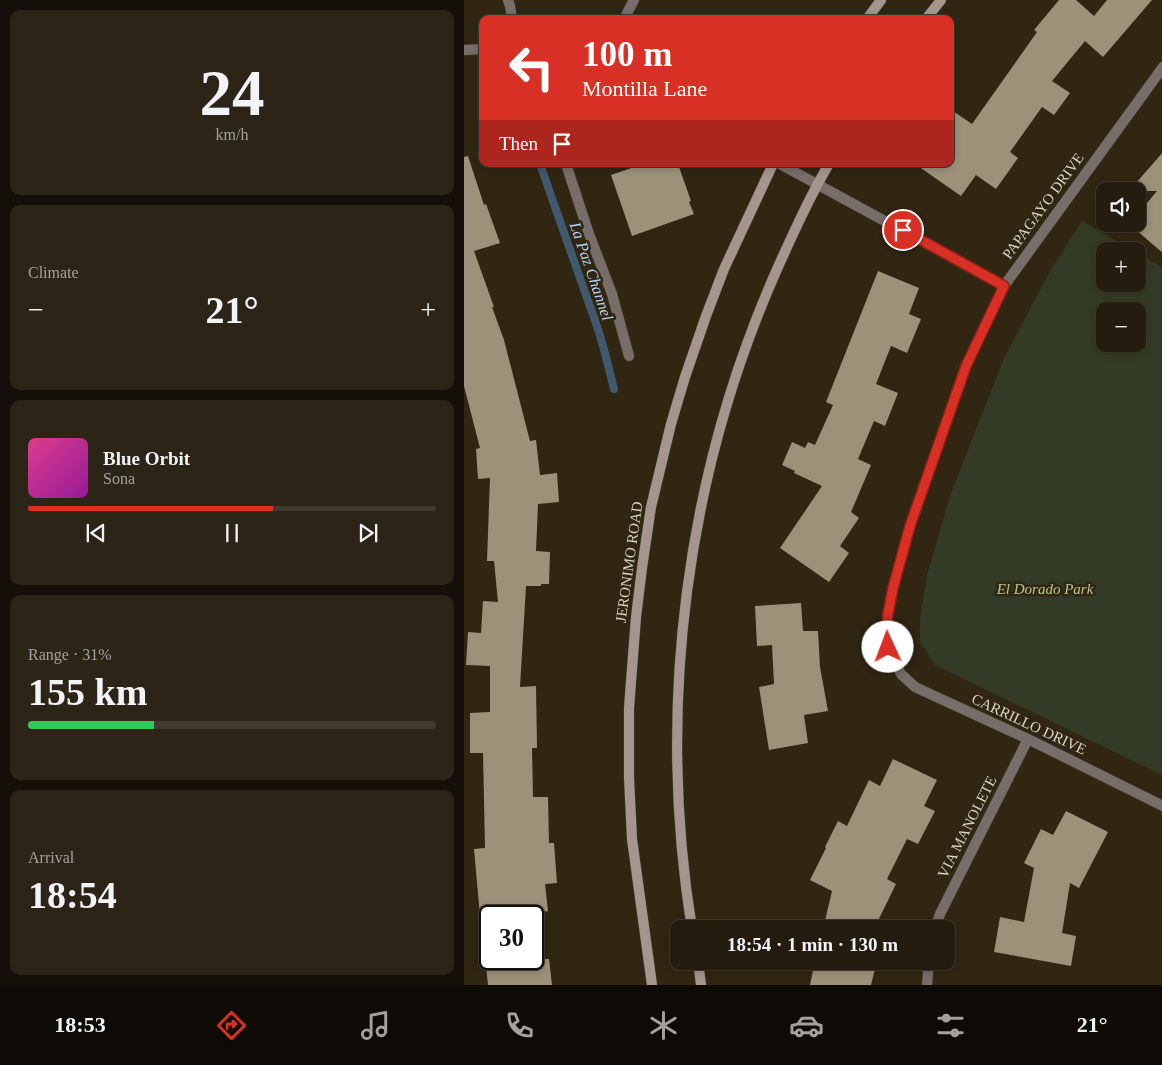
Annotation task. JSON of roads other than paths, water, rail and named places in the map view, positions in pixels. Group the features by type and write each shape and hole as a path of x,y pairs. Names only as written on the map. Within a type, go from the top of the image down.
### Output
{"main road":[{"path":"870,15 881,0"},
{"path":"929,15 941,0"},
{"name":"JERONIMO ROAD","path":"652,985 632,839 629,778 629,708 642,568 651,507 671,424 685,377 724,269 772,167"},
{"path":"691,920 680,833 677,746 680,657 690,566 721,421 736,373 761,305 795,229 817,184 828,167"},
{"path":"700,970 702,985"}],"street":[{"path":"508,0 511,15"},
{"path":"626,15 634,0"},
{"path":"464,50 479,49"},
{"name":"PAPAGAYO DRIVE","path":"893,659 888,647 886,632 893,588 910,526 966,366 1004,286 1162,67"},
{"path":"567,167 589,234 612,294 629,356"},
{"path":"786,167 1004,286"},
{"name":"CARRILLO DRIVE","path":"893,659 901,674 915,687 1028,739 1162,806"},
{"name":"VIA MANOLETE","path":"938,920 1028,739"},
{"path":"927,985 928,970"}],"waterway":[{"name":"La Paz Channel","path":"541,167 599,332 614,389"}],"park label":[{"name":"El Dorado Park","path":"1045,589"}]}
